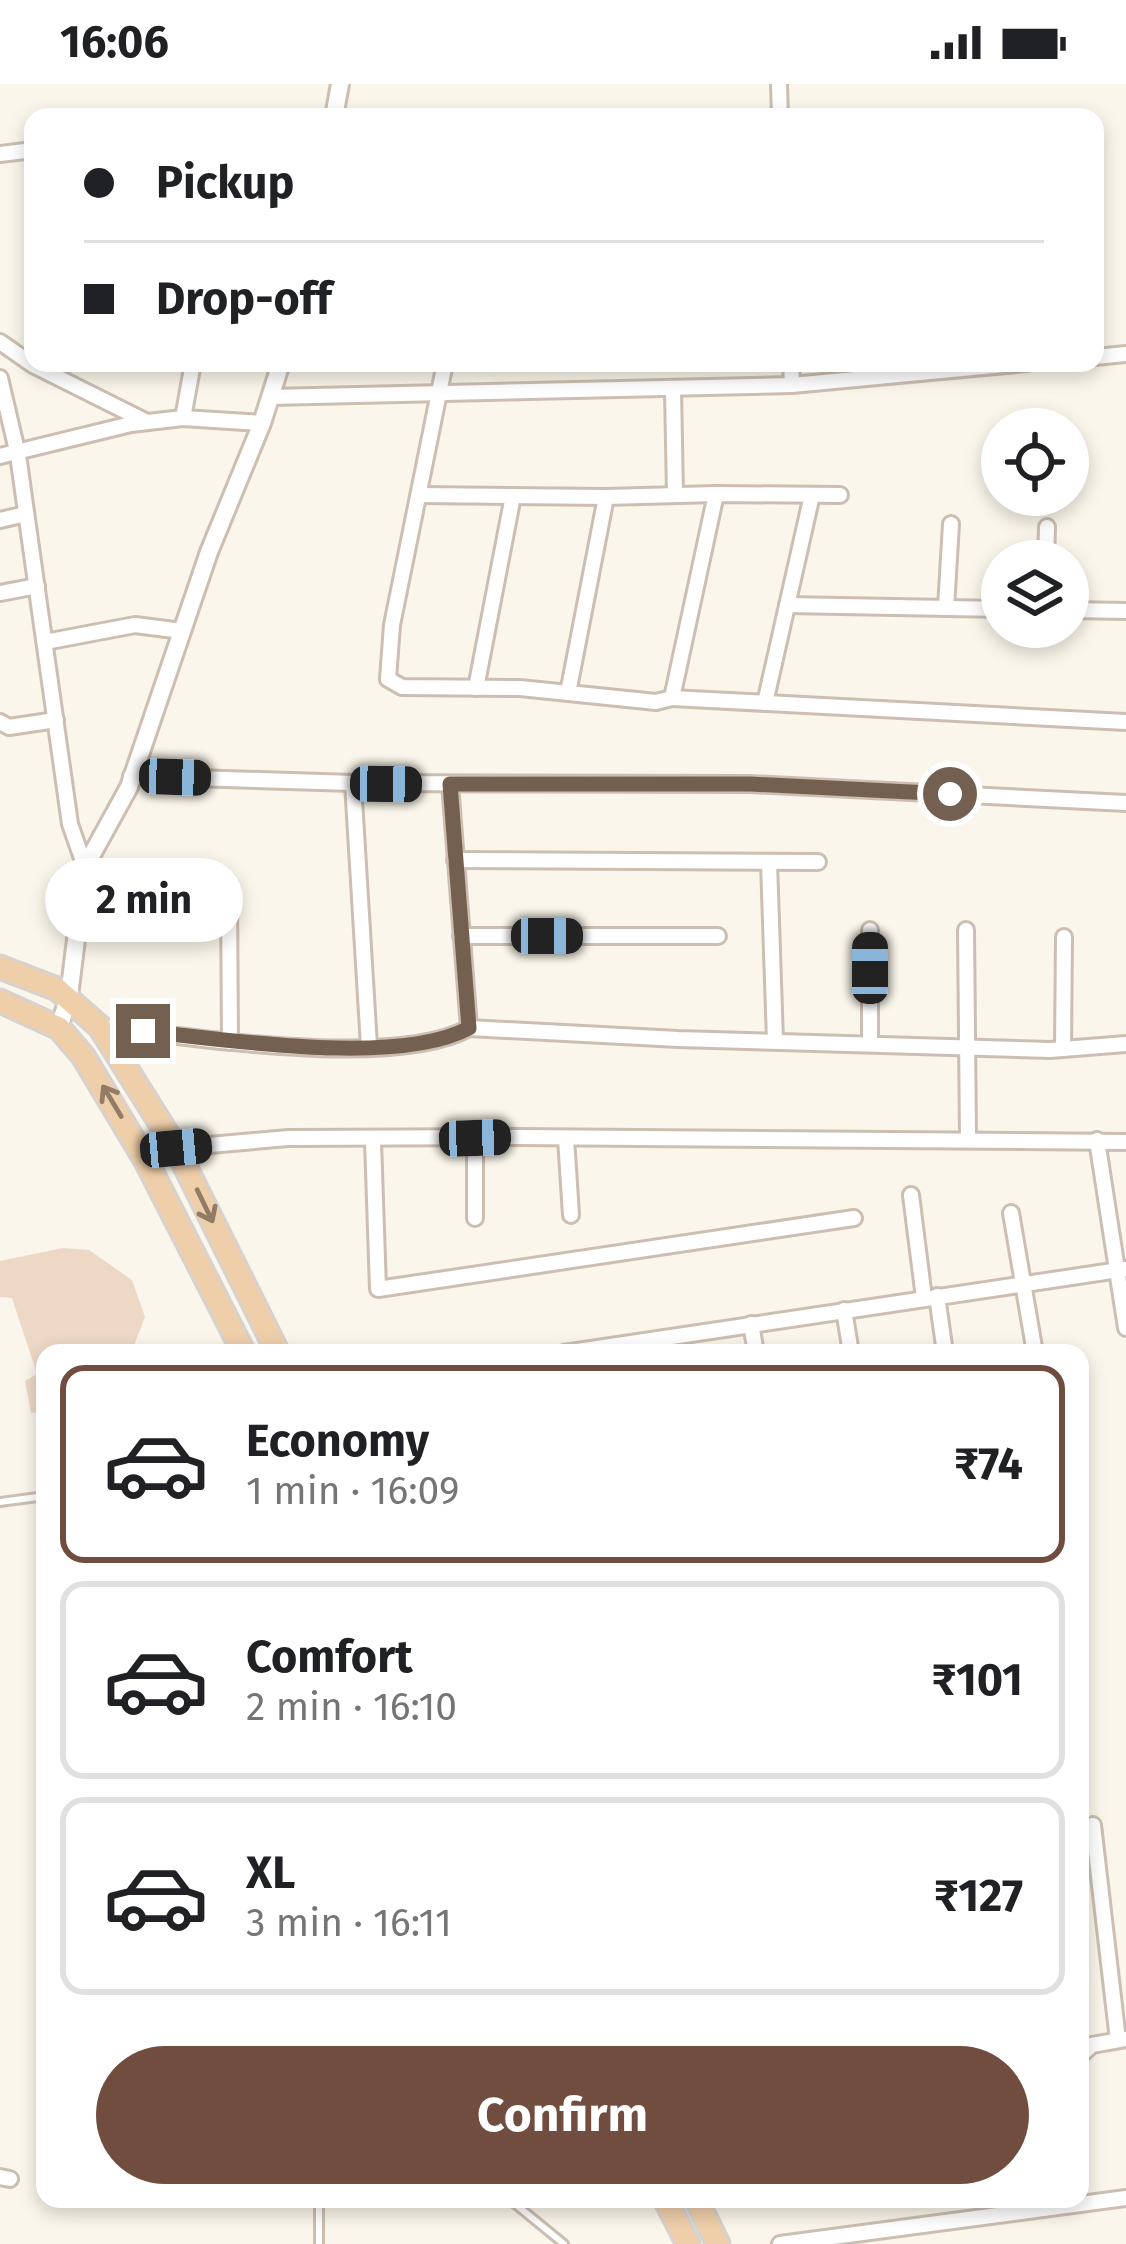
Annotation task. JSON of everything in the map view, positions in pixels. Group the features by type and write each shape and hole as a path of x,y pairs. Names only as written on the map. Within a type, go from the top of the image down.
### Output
{"highway":[{"path":"0,967 69,996 100,1027 176,1148 274,1344"},
{"path":"0,1000 59,1028 112,1101 239,1344"},
{"path":"670,2208 688,2244"},
{"path":"700,2208 718,2244"}],"street":[{"path":"46,372 147,422"},
{"path":"183,418 191,372"},
{"path":"59,1028 69,996 85,867 129,787 209,552 278,372"},
{"path":"443,372 392,625 388,679 402,687 1126,722"},
{"path":"791,372 792,385"},
{"path":"270,397 673,390 931,372"},
{"path":"0,378 18,455 70,824 85,867"},
{"path":"673,390 675,494"},
{"path":"0,456 147,422 183,418 262,423"},
{"path":"672,698 716,494"},
{"path":"418,495 840,495"},
{"path":"765,703 812,495"},
{"path":"476,688 513,496"},
{"path":"568,693 607,497"},
{"path":"0,520 26,514"},
{"path":"946,608 951,524"},
{"path":"1046,527 1046,540"},
{"path":"0,593 37,586"},
{"path":"787,605 981,608"},
{"path":"1089,610 1126,610"},
{"path":"45,642 135,626 182,631"},
{"path":"0,722 9,727 56,720"},
{"path":"130,776 353,783 762,784 1126,802"},
{"path":"353,783 369,1046"},
{"path":"450,784 469,1028"},
{"path":"455,860 818,862"},
{"path":"769,862 775,1041"},
{"path":"229,892 230,1042"},
{"path":"966,929 968,1138"},
{"path":"870,930 870,1044"},
{"path":"461,936 718,936"},
{"path":"1063,1049 1064,937"},
{"path":"100,1027 230,1042 392,1047 469,1028 966,1047 1063,1049 1126,1044"},
{"path":"176,1148 288,1138 1126,1142"},
{"path":"475,1138 476,1218"},
{"path":"566,1138 572,1216"},
{"path":"1097,1140 1121,1270 1126,1328"},
{"path":"373,1141 378,1289 854,1218"},
{"path":"911,1195 943,1344"},
{"path":"1011,1213 1034,1344"},
{"path":"662,1344 751,1324 1121,1270"},
{"path":"844,1310 850,1344"},
{"path":"751,1324 754,1344"},
{"path":"1089,2048 1122,2040 1093,1825"},
{"path":"1106,1942 1126,1934"},
{"path":"1089,2203 1126,2198"},
{"path":"780,2244 1051,2208"}],"lane":[{"path":"0,1502 36,1497"},
{"path":"319,2208 319,2244"},
{"path":"520,2208 564,2244"}],"building":[{"path":"63,1248 89,1250 132,1280 145,1317 134,1344 36,1344 36,1371 12,1298 0,1297 0,1261"},
{"path":"36,1375 36,1412 31,1413 25,1381"}],"route":[{"path":"143,1031 256,1045 392,1047 469,1028 450,784 750,784 950,794"}]}
